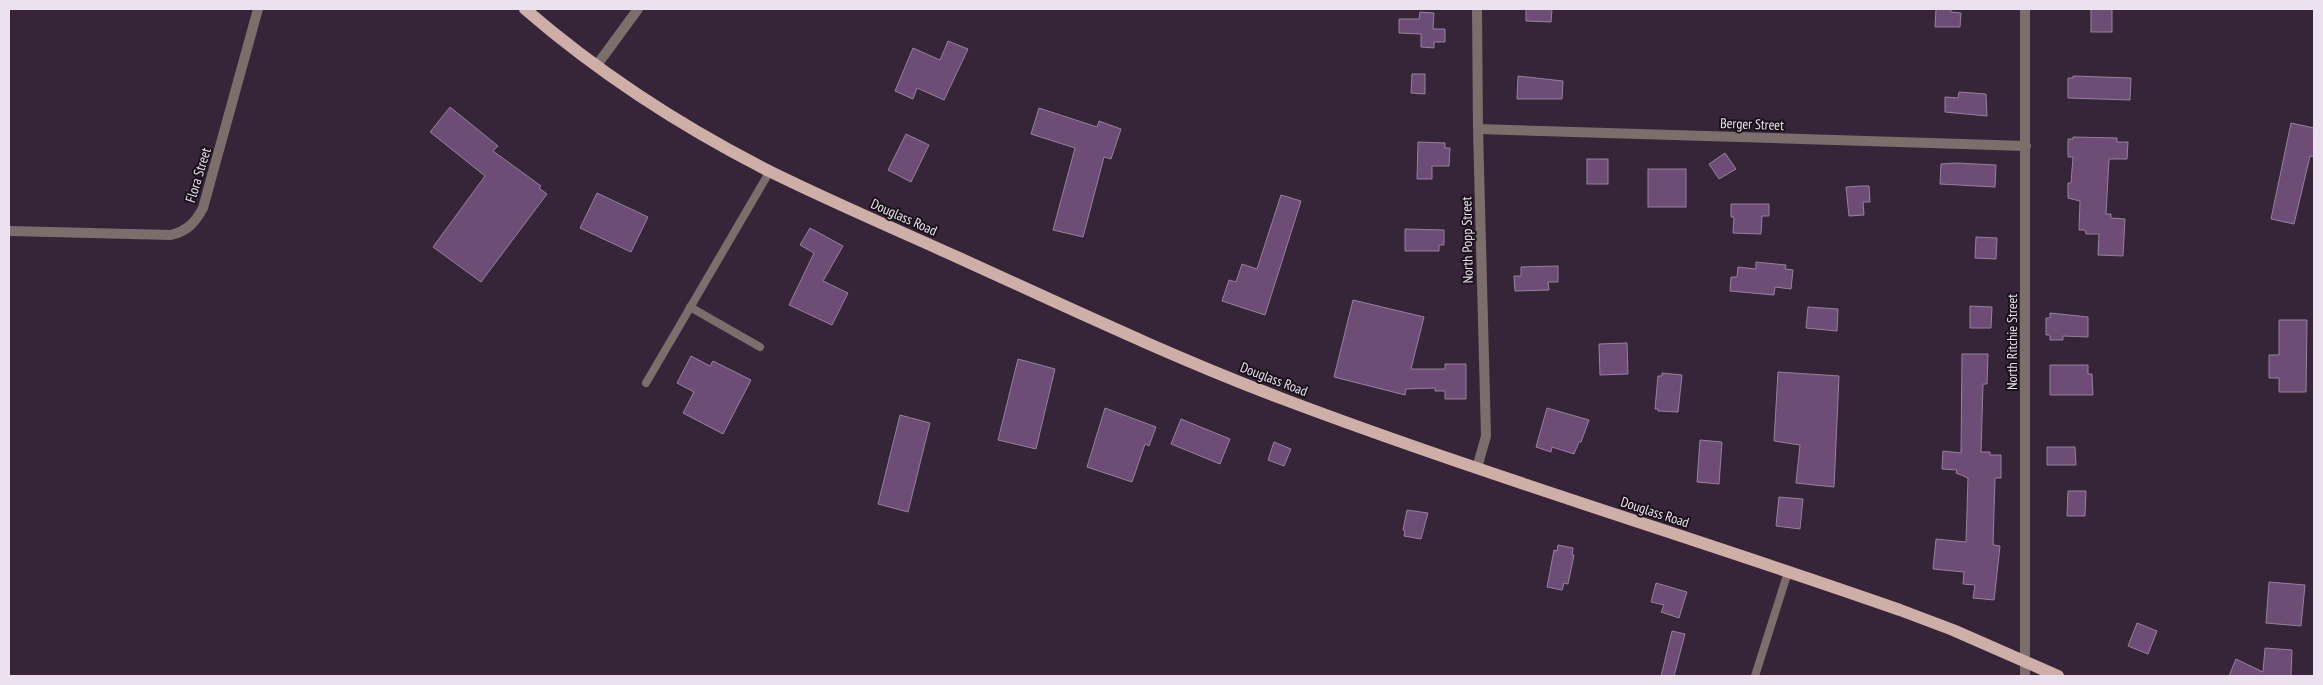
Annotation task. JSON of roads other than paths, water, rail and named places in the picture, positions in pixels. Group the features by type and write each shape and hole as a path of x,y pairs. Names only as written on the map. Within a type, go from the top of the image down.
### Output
{"main road":[{"name":"Douglass Road","path":"525,9 597,65 690,128 770,171 1154,346 1279,398 1477,468 1788,572 1953,630 2058,676"}],"street":[{"name":"Flora Street","path":"9,231 171,235 187,229 203,208 258,9"},
{"path":"597,65 638,9"},
{"name":"North Popp Street","path":"1477,9 1478,129 1486,436 1477,468"},
{"name":"North Ritchie Street","path":"2025,9 2025,676"},
{"name":"Berger Street","path":"1478,129 2026,146"}],"lane":[{"path":"646,382 770,171"},
{"path":"690,308 760,347"},
{"path":"1755,676 1788,572"}]}
